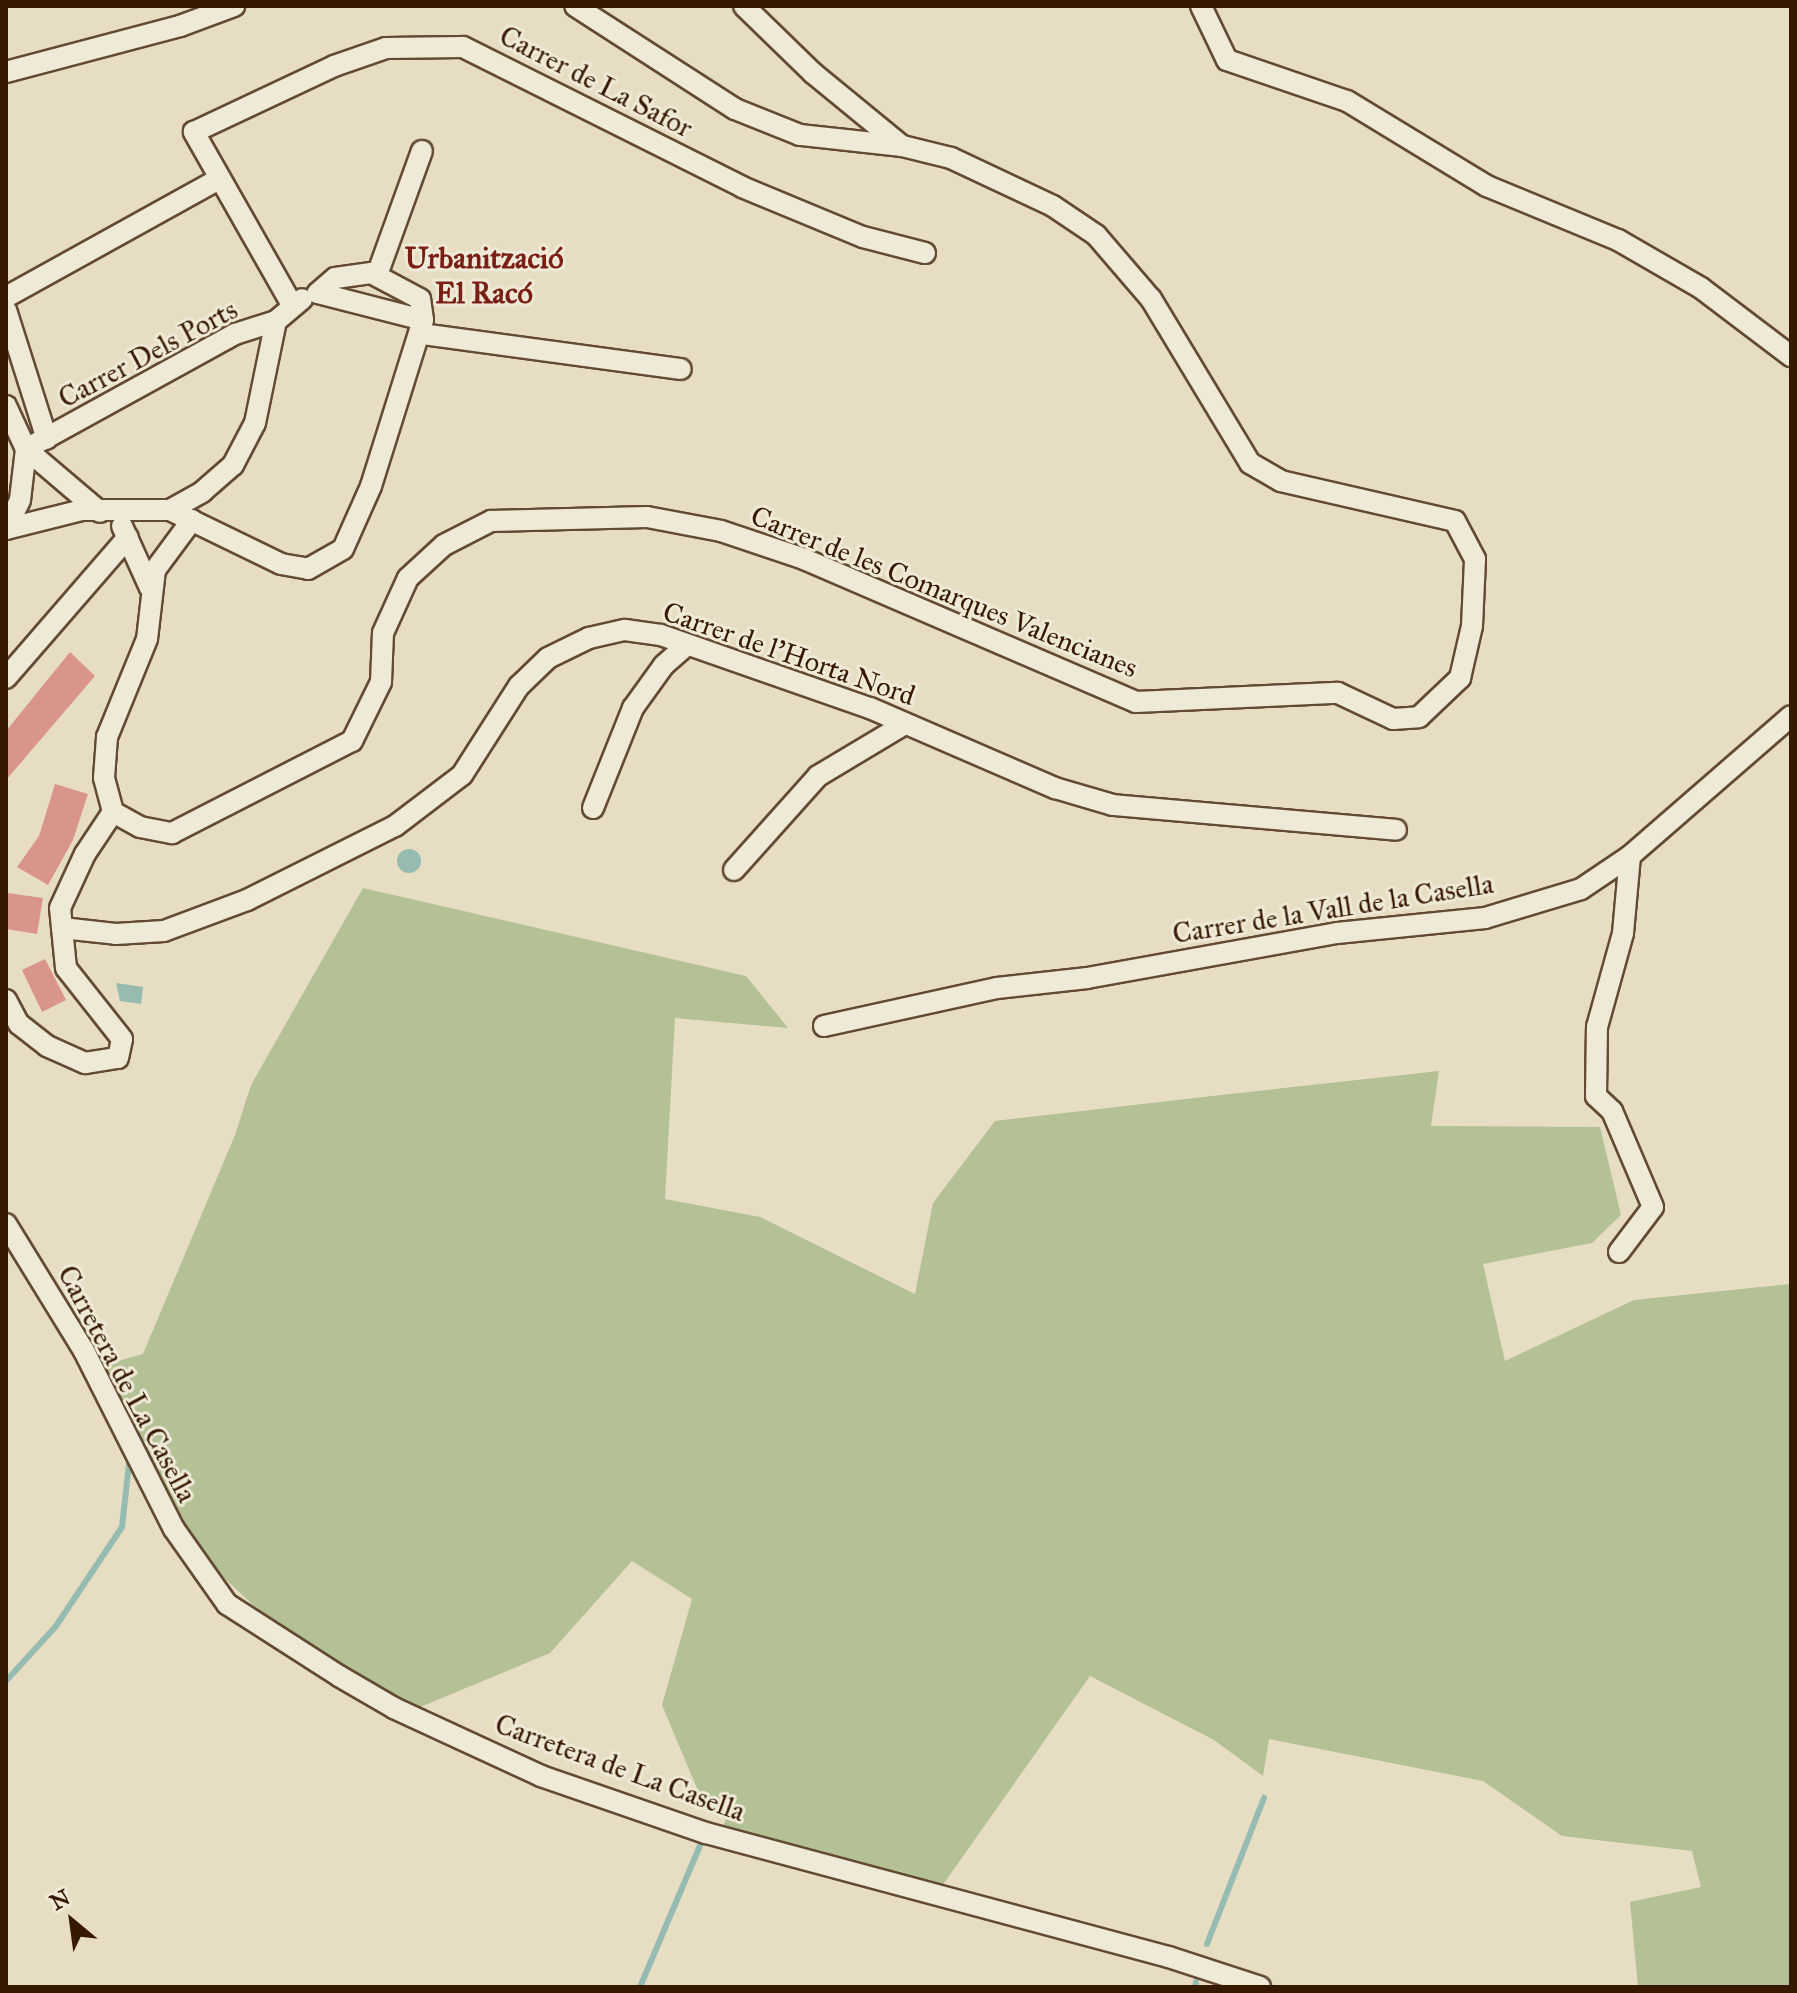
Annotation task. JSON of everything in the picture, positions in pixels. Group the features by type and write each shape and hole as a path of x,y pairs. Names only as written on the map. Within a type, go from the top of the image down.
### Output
{"street":[{"path":"6,72 180,26 234,6"},
{"name":"Carrer de les Comarques Valencianes","path":"113,812 140,827 172,833 352,741 381,682 383,633 408,578 444,545 491,521 647,517 721,531 804,559 1136,702 1338,693 1393,719 1419,717 1443,699 1460,678 1472,626 1475,559 1455,521 1281,481 1250,463 1151,299 1096,235 1053,206 951,158 902,146 800,135 735,109 575,6"},
{"path":"744,6 813,73 902,146"},
{"path":"1201,6 1227,60 1347,101 1487,186 1618,240 1701,288 1791,356"},
{"name":"Carrer de La Safor","path":"217,180 194,132 386,48 463,47 742,187 863,237 925,253"},
{"path":"377,275 422,151"},
{"path":"6,297 217,180 291,303"},
{"path":"6,529 82,510 170,510 281,564 308,569 343,549 371,486 422,327 420,299 377,275 335,278 318,293 291,303 276,321 255,423 233,465 202,492 170,510"},
{"path":"318,293 422,327 681,369"},
{"name":"Carrer Dels Ports","path":"6,310 47,439"},
{"name":"Carrer Dels Ports","path":"26,449 235,334 276,321"},
{"path":"6,406 26,449 107,512 128,537 150,589"},
{"path":"6,529 20,500 26,449"},
{"path":"6,1000 19,1024 47,1046 85,1063 118,1058 122,1039 66,968 60,908 85,854 113,812 104,778 107,737 147,639 150,589 155,570 192,520"},
{"path":"6,678 128,537"},
{"name":"Carrer de l'Horta Nord","path":"62,928 116,934 164,931 247,900 395,826 462,775 519,686 548,658 589,638 625,630 661,635 905,724 1055,788 1113,805 1396,830"},
{"path":"593,808 633,708 664,665 687,645"},
{"name":"Carrer de la Vall de la Casella","path":"824,1026 997,988 1087,978 1337,933 1485,918 1581,889 1630,856 1791,716"},
{"path":"734,870 818,776 905,724"},
{"path":"1619,1252 1653,1207 1612,1111 1596,1096 1597,1027 1623,933 1630,856"},
{"name":"Carretera de La Casella","path":"6,1224 84,1351 174,1529 227,1604 339,1676 394,1708 541,1776 706,1833 1169,1957 1260,1987"}],"green space":[{"path":"363,888 746,976 788,1028 675,1018 665,1199 760,1217 915,1294 933,1203 995,1121 1212,1096 1439,1071 1431,1126 1600,1127 1621,1215 1592,1243 1483,1264 1505,1361 1634,1300 1790,1284 1791,1195 1791,1987 1638,1987 1630,1902 1701,1887 1692,1851 1562,1836 1483,1781 1269,1739 1263,1776 1214,1740 1090,1676 942,1886 722,1831 730,1805 701,1798 662,1705 692,1599 632,1561 550,1653 413,1710 258,1610 213,1567 184,1522 104,1365 143,1354 235,1135 251,1085"}],"water":[{"path":"409,849 418,852 421,861 418,870 409,873 400,870 397,861 400,852"},
{"path":"116,983 143,987 141,1004 120,1001"}],"building":[{"path":"70,652 95,676 6,780 6,731"},
{"path":"55,784 88,794 73,840 48,885 17,867 39,836"},
{"path":"8,893 43,898 37,934 6,929"},
{"path":"45,959 66,1000 42,1012 22,970"}],"waterway":[{"path":"6,1681 56,1626 122,1527 130,1454"},
{"path":"1207,1944 1264,1798"},
{"path":"640,1987 704,1836"},
{"path":"1195,1987 1196,1982"}],"district":[{"name":"Urbanització El Racó","path":"484,275"}]}
